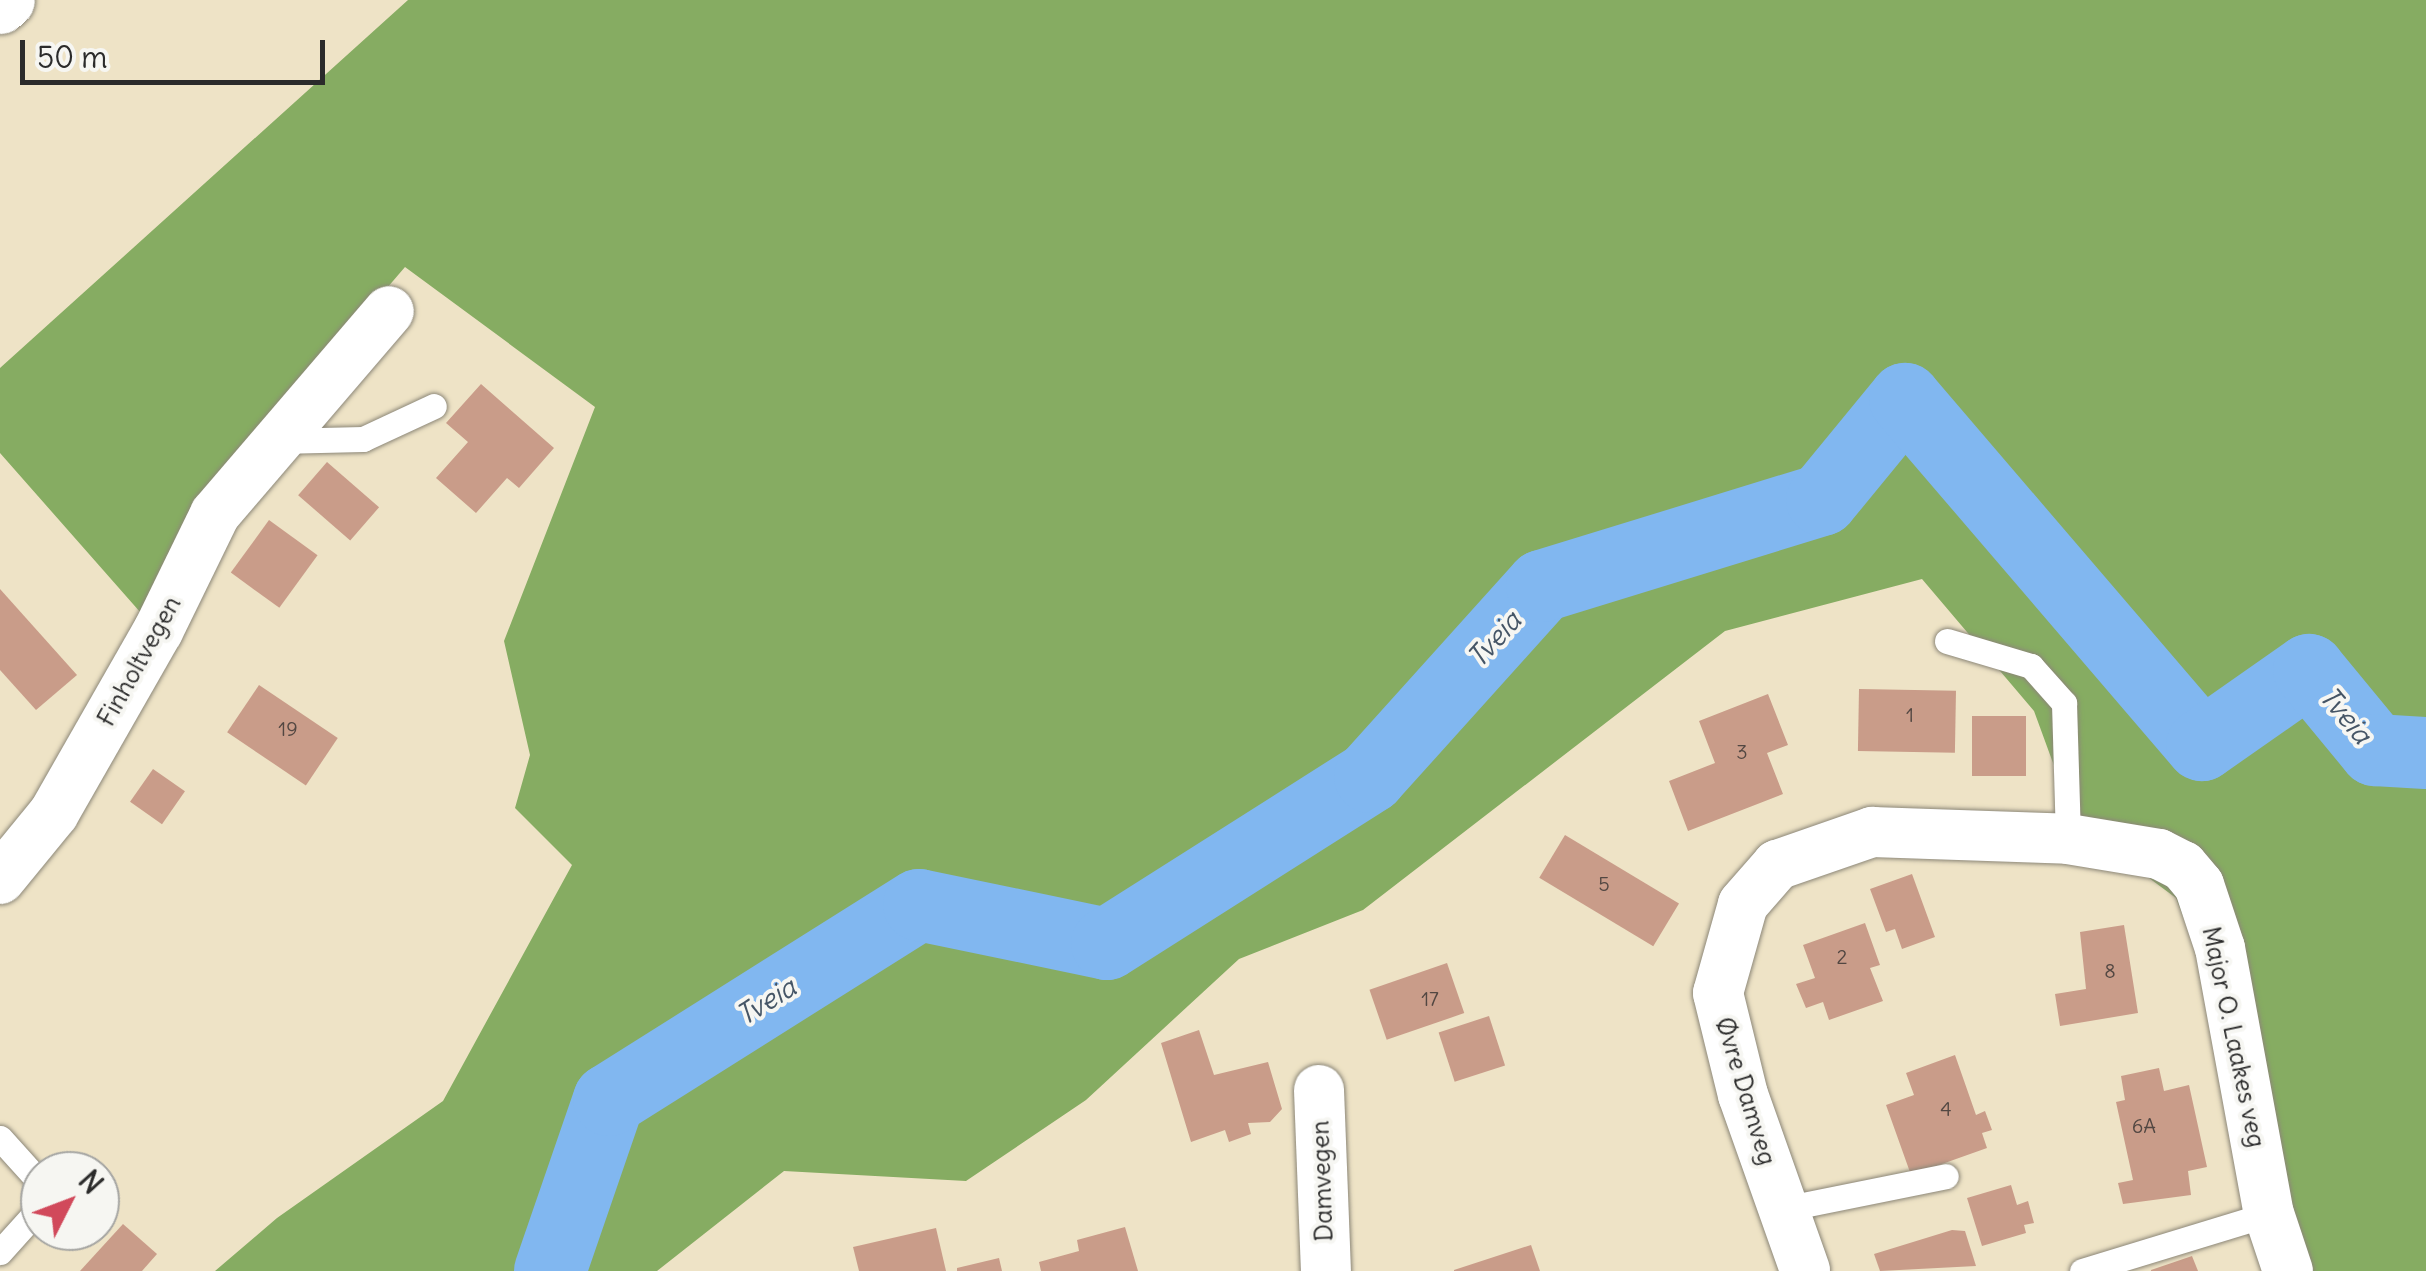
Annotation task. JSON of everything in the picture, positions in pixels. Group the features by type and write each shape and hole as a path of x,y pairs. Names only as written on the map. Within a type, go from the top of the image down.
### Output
{"highway":[{"path":"0,6 8,0"}],"street":[{"name":"Finholtvegen","path":"0,879 54,814 158,631 215,514 272,441 389,311"},
{"name":"Øvre Damveg","path":"1806,1270 1783,1210 1718,993 1744,904 1777,866 1872,832 2068,838"},
{"name":"Major O. Laakes veg","path":"2068,838 2158,854 2183,866 2199,885 2220,948 2269,1214 2288,1271"},
{"name":"Damvegen","path":"1318,1090 1326,1271"}],"lane":[{"path":"272,441 363,439 434,406"},
{"path":"1946,641 2030,666 2064,703 2068,838"},
{"path":"0,1138 38,1180 36,1212 0,1252"},
{"path":"1783,1210 1946,1176"},
{"path":"2082,1271 2269,1214"}],"green space":[{"path":"408,0 2426,0 2426,1271 2290,1271 2262,1122 2176,898 2075,823 2034,711 1922,579 1725,631 1363,910 1239,959 1086,1100 966,1181 784,1171 657,1271 215,1271 277,1218 443,1101 572,865 515,808 530,755 504,641 595,407 405,267 199,507 170,646 0,453 0,368"}],"building":[{"path":"481,384 554,448 519,488 507,478 476,513 436,478 468,442 446,423"},
{"path":"327,462 379,507 350,540 298,495"},
{"path":"269,520 318,555 279,608 231,573"},
{"path":"0,589 77,675 36,710 0,670"},
{"path":"259,685 338,738 306,785 227,732"},
{"path":"1859,689 1956,691 1955,753 1858,751"},
{"path":"1768,694 1788,745 1767,753 1783,794 1688,831 1669,781 1715,763 1699,721"},
{"path":"1972,716 2026,716 2026,776 1972,776"},
{"path":"153,769 185,791 162,824 130,802"},
{"path":"1565,835 1679,904 1653,946 1539,878"},
{"path":"1912,874 1935,937 1902,949 1895,929 1886,932 1870,889"},
{"path":"1865,923 1880,965 1870,968 1883,1001 1829,1020 1823,1002 1806,1008 1796,984 1815,978 1803,945"},
{"path":"2124,925 2138,1013 2060,1026 2055,994 2086,989 2080,932"},
{"path":"1447,963 1464,1013 1387,1040 1369,990"},
{"path":"1489,1016 1505,1065 1455,1082 1439,1032"},
{"path":"1199,1030 1214,1075 1268,1062 1282,1109 1270,1122 1248,1123 1251,1134 1229,1142 1225,1130 1191,1142 1161,1043"},
{"path":"1955,1055 1976,1115 1985,1111 1992,1130 1982,1133 1987,1148 1911,1175 1886,1105 1914,1095 1906,1073"},
{"path":"2159,1068 2164,1091 2189,1085 2207,1167 2188,1171 2191,1195 2123,1204 2118,1183 2133,1180 2116,1102 2125,1100 2121,1076"},
{"path":"2011,1185 2017,1205 2028,1201 2034,1223 2024,1225 2026,1233 1982,1246 1967,1198"},
{"path":"123,1224 157,1254 142,1271 80,1271 98,1251 120,1251"},
{"path":"1125,1227 1138,1271 1041,1271 1039,1262 1079,1251 1077,1240"},
{"path":"936,1228 946,1271 859,1271 853,1247"},
{"path":"1952,1230 1965,1231 1976,1266 1880,1271 1874,1254"},
{"path":"1531,1245 1540,1271 1454,1271 1454,1270"},
{"path":"2192,1256 2198,1271 2151,1271 2151,1270"},
{"path":"999,1258 1002,1271 957,1271 957,1268"}],"waterway":[{"name":"Tveia","path":"550,1271 609,1100 919,905 1107,944 1370,777 1542,586 1822,500 1905,399 2202,745 2309,670 2375,750 2426,753"}]}
